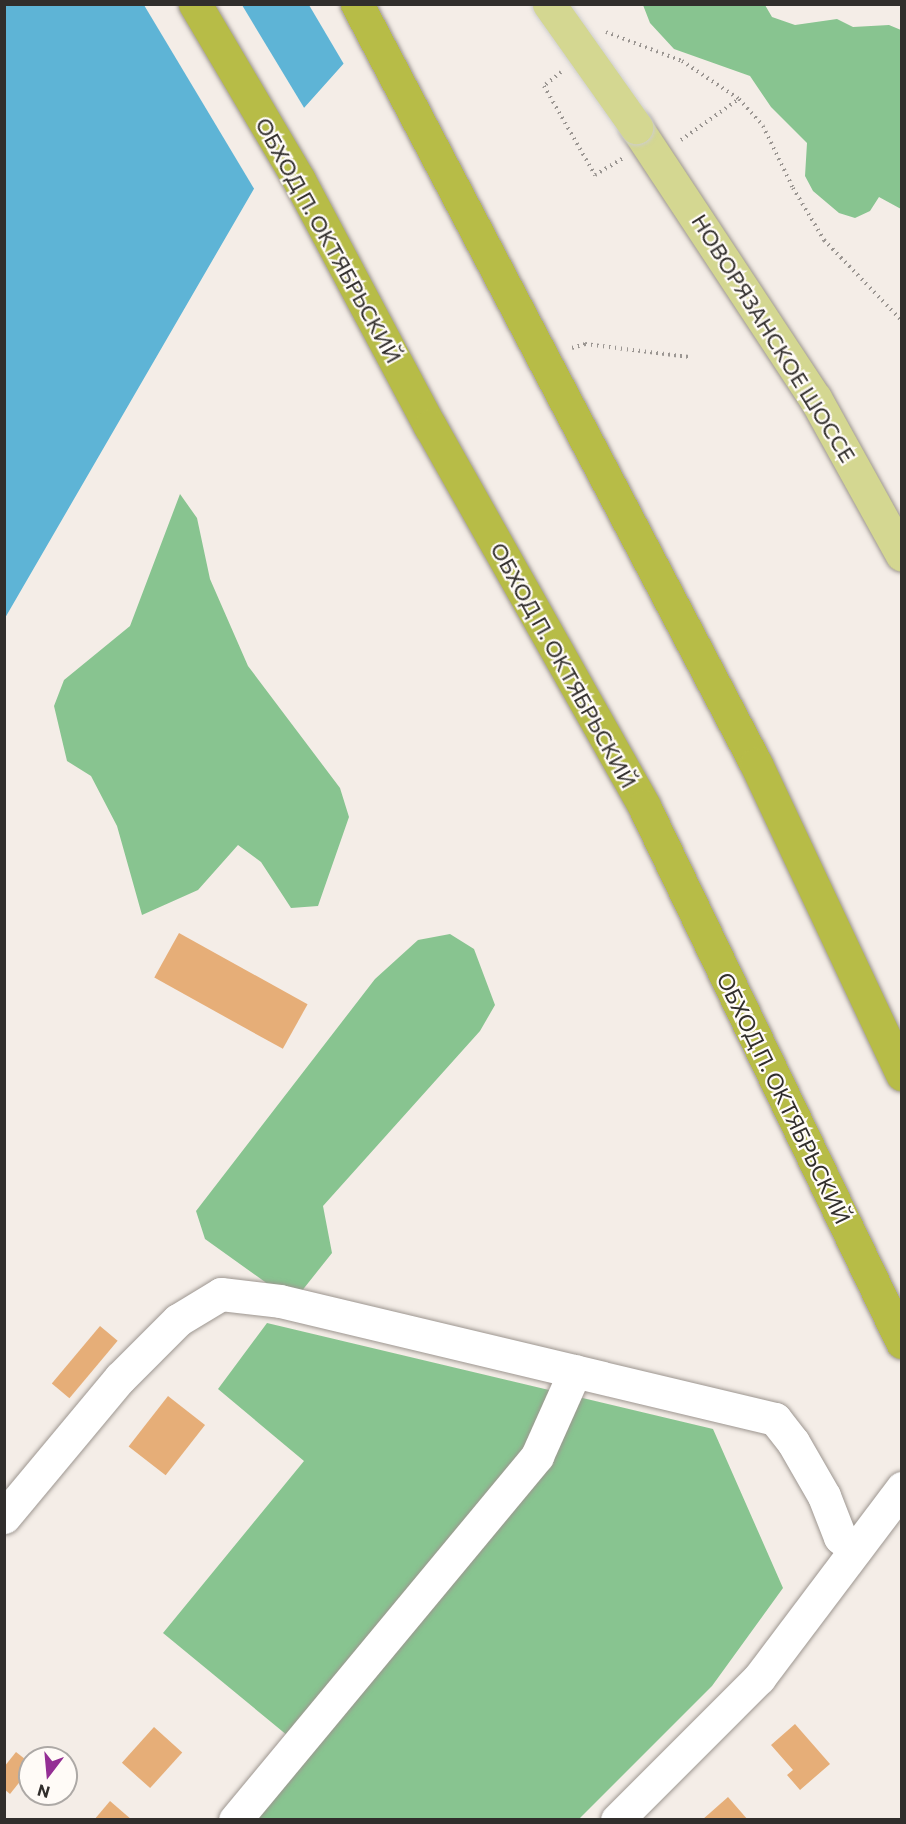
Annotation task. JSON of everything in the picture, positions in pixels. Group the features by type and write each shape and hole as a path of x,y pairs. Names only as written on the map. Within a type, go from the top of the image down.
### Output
{"highway":[{"name":"ОБХОД П. ОКТЯБРЬСКИЙ","path":"195,4 299,180 430,426 644,806 902,1342"},
{"path":"357,4 540,360 756,764 902,1074"}],"main road":[{"name":"НОВОРЯЗАНСКОЕ ШОССЕ","path":"549,4 631,142 815,398 902,555"}],"street":[{"path":"4,1517 120,1378 178,1320 221,1294 280,1301 775,1419 793,1442 824,1497 840,1538 855,1550"},
{"path":"235,1820 537,1456 575,1371"},
{"path":"617,1820 759,1678 902,1488"}],"path":[{"path":"599,23 606,32 682,62 739,99 763,126 793,188 824,240 902,321"},
{"path":"597,40 606,32"},
{"path":"570,63 544,86 595,175 631,142"},
{"path":"674,144 739,99"},
{"path":"540,360 585,344 689,357"}],"green space":[{"path":"643,5 765,5 772,17 795,25 837,19 853,27 889,25 901,30 901,209 879,197 870,211 855,218 839,213 813,191 805,176 807,143 771,107 750,76 674,49 650,23"},
{"path":"180,494 197,518 210,579 248,666 340,788 349,817 318,906 291,908 261,862 238,845 198,890 142,915 117,826 91,776 67,761 54,706 64,680 130,626"},
{"path":"450,934 474,949 495,1005 480,1031 323,1206 332,1253 297,1297 272,1287 205,1239 196,1211 375,979 418,940"},
{"path":"267,1323 713,1429 783,1588 712,1686 579,1819 257,1819 310,1754 163,1633 304,1461 218,1389"}],"water":[{"path":"5,5 396,5 295,118 5,618"}],"pier":[{"path":"399,4 345,66 309,5"},
{"path":"144,5 242,5 306,111 256,192"}],"building":[{"path":"179,933 308,1004 283,1049 154,978"},
{"path":"100,1326 118,1341 69,1398 52,1383"},
{"path":"168,1396 205,1425 166,1475 129,1446"},
{"path":"795,1724 830,1764 800,1790 787,1775 793,1770 771,1745"},
{"path":"154,1727 182,1752 150,1788 122,1763"},
{"path":"16,1752 18,1754 18,1784 10,1794 4,1789 4,1767"},
{"path":"728,1797 748,1820 702,1820"},
{"path":"110,1801 132,1820 94,1820"}]}
